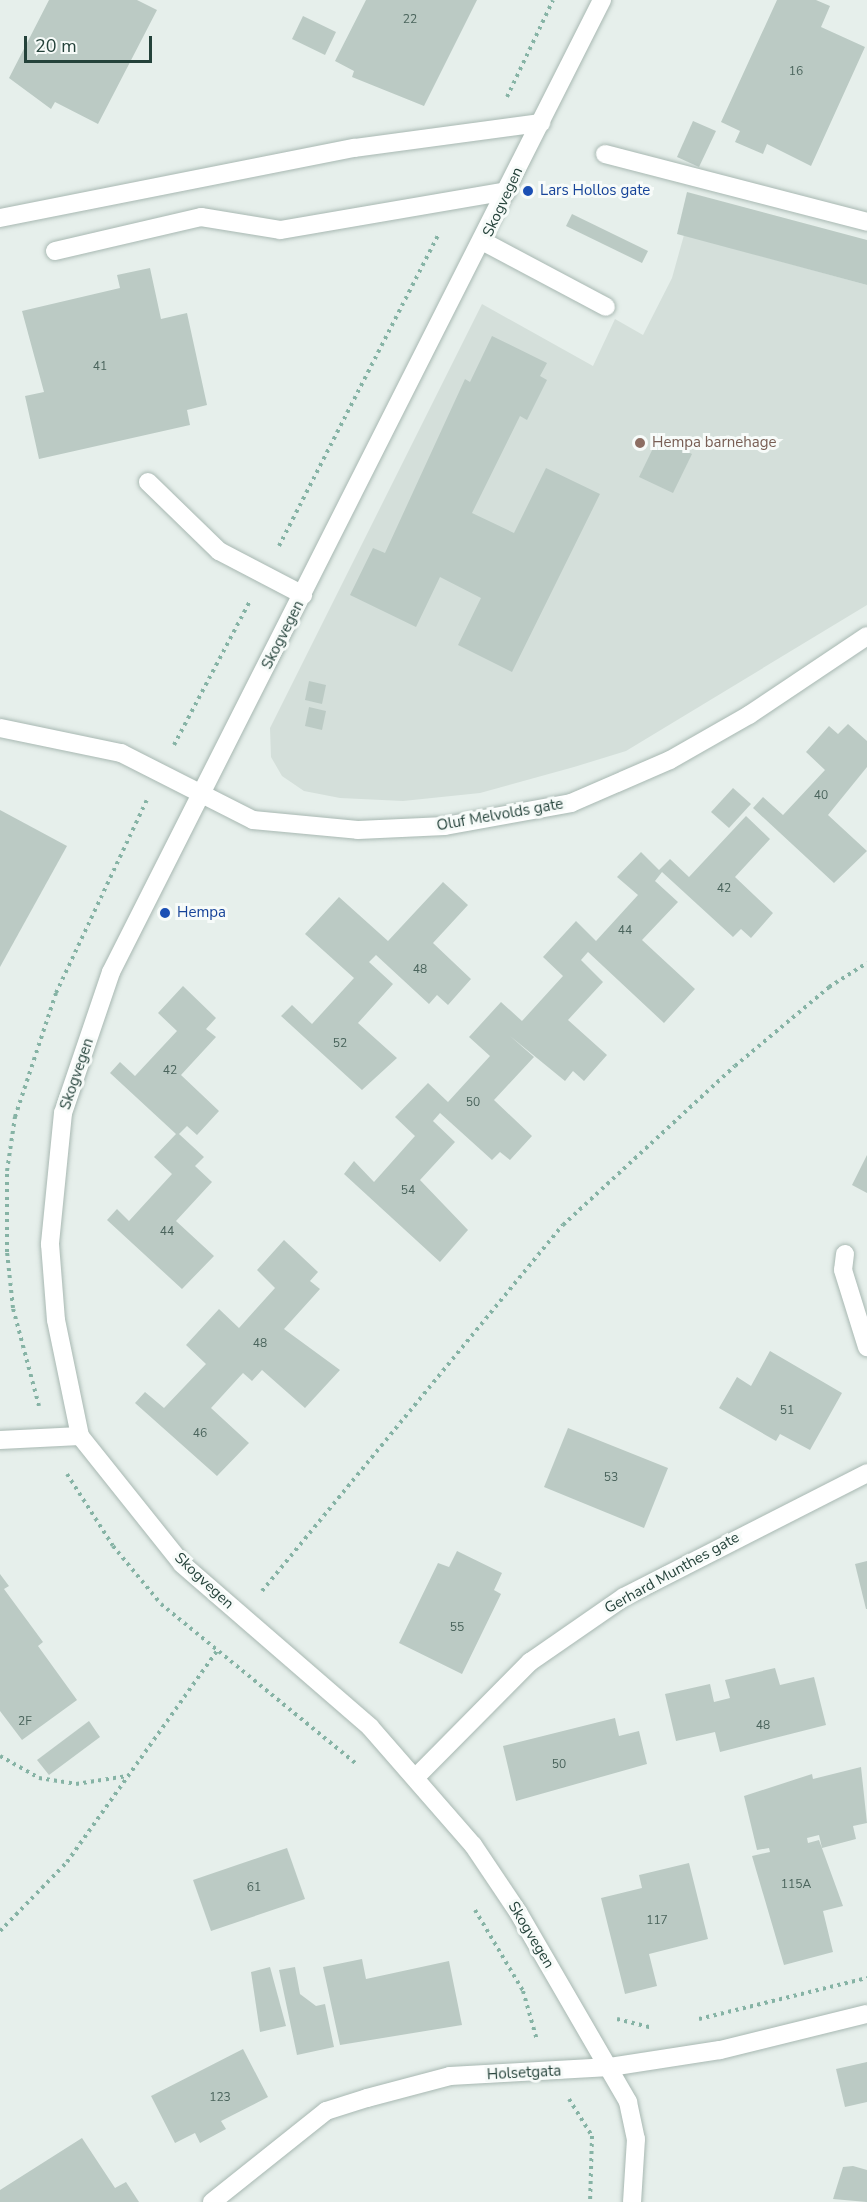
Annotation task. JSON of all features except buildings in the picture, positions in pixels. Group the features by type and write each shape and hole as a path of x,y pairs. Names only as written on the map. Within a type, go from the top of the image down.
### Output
{"street":[{"name":"Skogvegen","path":"602,0 484,242 111,972 63,1113 50,1244 56,1320 80,1436 182,1564 329,1690 417,1776 518,1912 578,2017 610,2067 628,2102 636,2139 632,2202"},
{"path":"0,218 355,148 489,132 541,123"},
{"path":"605,154 867,222"},
{"path":"55,251 201,217 280,230 507,191"},
{"path":"484,242 606,307"},
{"path":"148,482 219,551 303,595"},
{"name":"Oluf Melvolds gate","path":"0,728 121,753 204,791 253,820 358,830 445,826 571,803 670,760 749,715 867,636"},
{"path":"845,1254 843,1270 867,1347"},
{"path":"0,1440 80,1436"},
{"name":"Gerhard Munthes gate","path":"417,1776 530,1662 624,1597 867,1473"},
{"name":"Holsetgata","path":"212,2202 326,2111 450,2076 554,2072 610,2067 720,2050 867,2014"}],"path":[{"path":"489,132 553,0"},
{"path":"362,1768 161,1604 113,1546 48,1437 13,1308 7,1171 15,1117 56,993 160,772 455,200"},
{"path":"258,1596 563,1225 735,1066 829,987 867,963"},
{"path":"0,1931 67,1862 217,1650"},
{"path":"0,1756 39,1778 76,1784 128,1776"},
{"path":"471,1904 524,1990 529,2016 554,2072 592,2136 590,2202"},
{"path":"695,2020 867,1978"},
{"path":"529,2016 578,2017 654,2027"}],"shaded area":[{"name":"Hempa barnehage","path":"684,235 867,285 867,605 626,751 574,767 480,793 403,801 340,798 304,791 282,776 271,757 270,728 482,304 593,366 615,319 643,335 672,278"}],"place":[{"name":"Lars Hollos gate","path":"528,191"},
{"name":"Hempa barnehage","path":"640,443"},
{"name":"Hempa","path":"165,913"}]}
